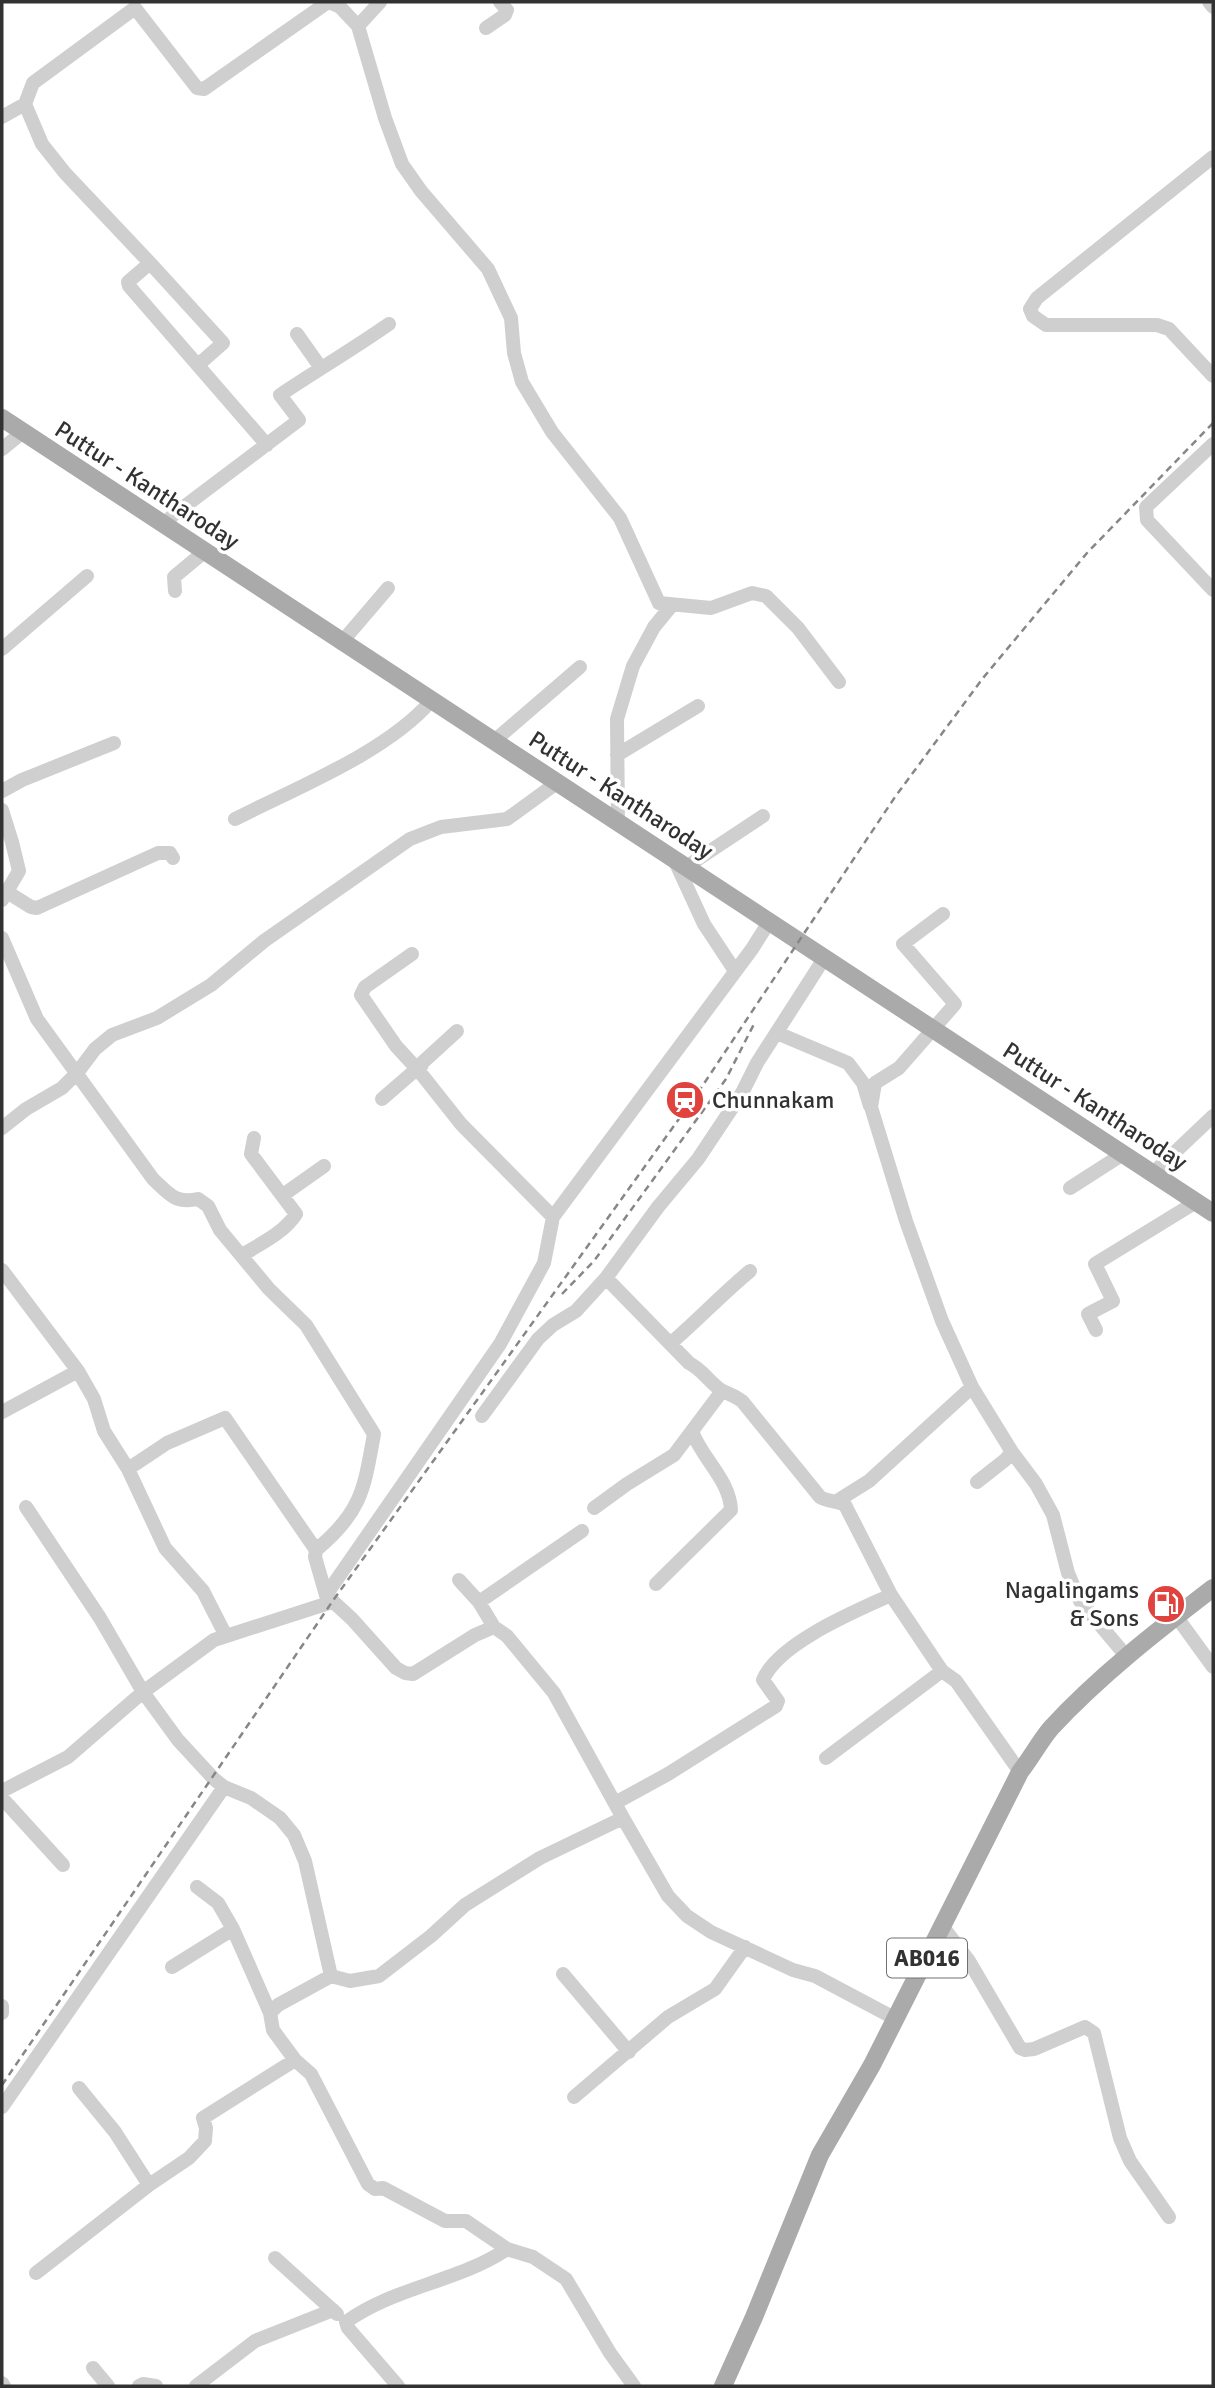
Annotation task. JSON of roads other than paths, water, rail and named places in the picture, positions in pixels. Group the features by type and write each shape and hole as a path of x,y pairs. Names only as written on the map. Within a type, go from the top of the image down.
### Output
{"main road":[{"name":"Puttur - Kantharoday","path":"2,418 1213,1213"},
{"name":"AB016","path":"723,2386 750,2328 820,2155 872,2065 1020,1772 1050,1730 1127,1657 1213,1588"}],"street":[{"path":"2,117 25,104 33,83 135,8 197,88 204,89 329,2 340,7 358,26 385,118 402,164 421,191 488,270 511,318 514,353 522,382 552,432 620,518 659,603 711,608 752,593 766,596 798,628 839,682"},
{"path":"358,26 380,2"},
{"path":"486,28 506,15 507,10 500,2"},
{"path":"1209,2 1213,7"},
{"path":"25,104 42,144 65,173 223,343 198,365"},
{"path":"1213,157 1037,298 1030,309 1033,316 1046,325 1157,325 1169,329 1213,376"},
{"path":"150,263 128,282 129,286 267,445"},
{"path":"164,525 173,515 299,420 280,396 321,368 337,361 389,324"},
{"path":"297,334 321,368"},
{"path":"2,449 23,432"},
{"path":"1213,444 1146,507 1147,520 1213,590"},
{"path":"175,591 174,578 204,552"},
{"path":"2,649 87,576"},
{"path":"341,643 388,588"},
{"path":"618,823 617,719 633,666 654,627 672,605"},
{"path":"494,741 580,667"},
{"path":"235,819 371,750 416,718 431,701"},
{"path":"617,755 698,706"},
{"path":"2,791 22,780 114,743"},
{"path":"2,1128 26,1109 62,1088 95,1049 112,1035 157,1018 211,985 264,941 410,839 441,827 507,819 558,782"},
{"path":"2,810 19,871 4,896 31,907 37,908 158,853 170,853 173,858"},
{"path":"735,971 704,924 680,863 763,816"},
{"path":"871,1107 875,1083 899,1068 955,1004 903,944 943,914"},
{"path":"2,1791 68,1757 143,1692 214,1640 329,1599 500,1344 544,1263 553,1217 769,922"},
{"path":"2,938 37,1019 153,1179 173,1198 186,1202 198,1199 208,1206 220,1230 269,1289 306,1325 374,1434 365,1485 357,1506 330,1539 316,1550"},
{"path":"412,954 365,987 361,995 396,1046 461,1125 553,1217"},
{"path":"482,1416 538,1339 553,1325 576,1311 606,1278 658,1207 698,1159 743,1093 757,1063 825,957"},
{"path":"419,1071 423,1062 457,1031"},
{"path":"777,1033 848,1062 863,1083 906,1221 937,1308 972,1387 1012,1452 1036,1484 1053,1515 1068,1573 1080,1601 1127,1657"},
{"path":"382,1099 412,1073 419,1071"},
{"path":"1153,1173 1213,1116"},
{"path":"242,1255 291,1221 296,1214 251,1154 254,1138"},
{"path":"1070,1188 1124,1154"},
{"path":"283,1195 324,1166"},
{"path":"1096,1330 1088,1314 1113,1301 1095,1264 1196,1202"},
{"path":"2,1270 78,1371 94,1399 104,1431 128,1469 165,1548 203,1591 226,1636"},
{"path":"671,1343 750,1270"},
{"path":"606,1278 689,1363 702,1370 722,1391 732,1393 742,1401 820,1497 845,1505 891,1595 942,1671 956,1681 1020,1772"},
{"path":"2,1412 78,1371"},
{"path":"837,1501 869,1481 972,1387"},
{"path":"594,1508 674,1455 722,1391"},
{"path":"128,1469 167,1443 225,1419 316,1550 315,1557 329,1599 352,1619 396,1668 413,1674 475,1635 494,1627"},
{"path":"656,1584 731,1510 731,1496 696,1443 692,1431"},
{"path":"976,1482 1006,1460 1012,1452"},
{"path":"26,1507 100,1618 143,1692 178,1740 224,1787 251,1798 280,1818 294,1835 305,1861 331,1976"},
{"path":"479,1602 582,1531"},
{"path":"459,1580 479,1602 494,1627 507,1636 554,1693 668,1896 687,1916 711,1932 793,1970 815,1976 896,2019"},
{"path":"615,1803 668,1774 776,1706 778,1701 763,1680 766,1671 784,1654 826,1626 891,1595"},
{"path":"1176,1616 1213,1667"},
{"path":"826,1758 942,1671"},
{"path":"2,2107 224,1787"},
{"path":"2,1798 63,1865"},
{"path":"270,2013 278,2005 331,1976 350,1981 379,1976 465,1905 540,1858 623,1818"},
{"path":"197,1887 218,1903 233,1929 270,2013 273,2030 295,2060 311,2074 368,2184 375,2189 383,2188 445,2221 466,2221 508,2249 533,2257 566,2279 610,2353 635,2386"},
{"path":"943,1927 969,1961 1020,2048 1034,2049 1084,2026 1094,2033 1120,2138 1130,2161 1169,2217"},
{"path":"172,1967 233,1929"},
{"path":"574,2097 668,2017 715,1989 745,1947"},
{"path":"563,1975 629,2052"},
{"path":"2,2006 2,2013"},
{"path":"36,2273 149,2185 189,2158 205,2141 206,2128 203,2119 295,2060"},
{"path":"79,2088 115,2132 149,2185"},
{"path":"346,2322 360,2312 431,2282 489,2262 508,2249"},
{"path":"275,2258 346,2322 348,2328 398,2386"},
{"path":"196,2386 255,2342 332,2310"},
{"path":"93,2368 108,2386"},
{"path":"139,2386 156,2386"}],"railway":[{"path":"2,2085 332,1602 699,1091 895,797 983,678 1087,553 1213,423"},
{"path":"562,1294 594,1261 726,1079 754,1024"}],"place":[{"name":"Chunnakam","path":"685,1100"},
{"name":"Nagalingams & Sons","path":"1166,1604"}]}
